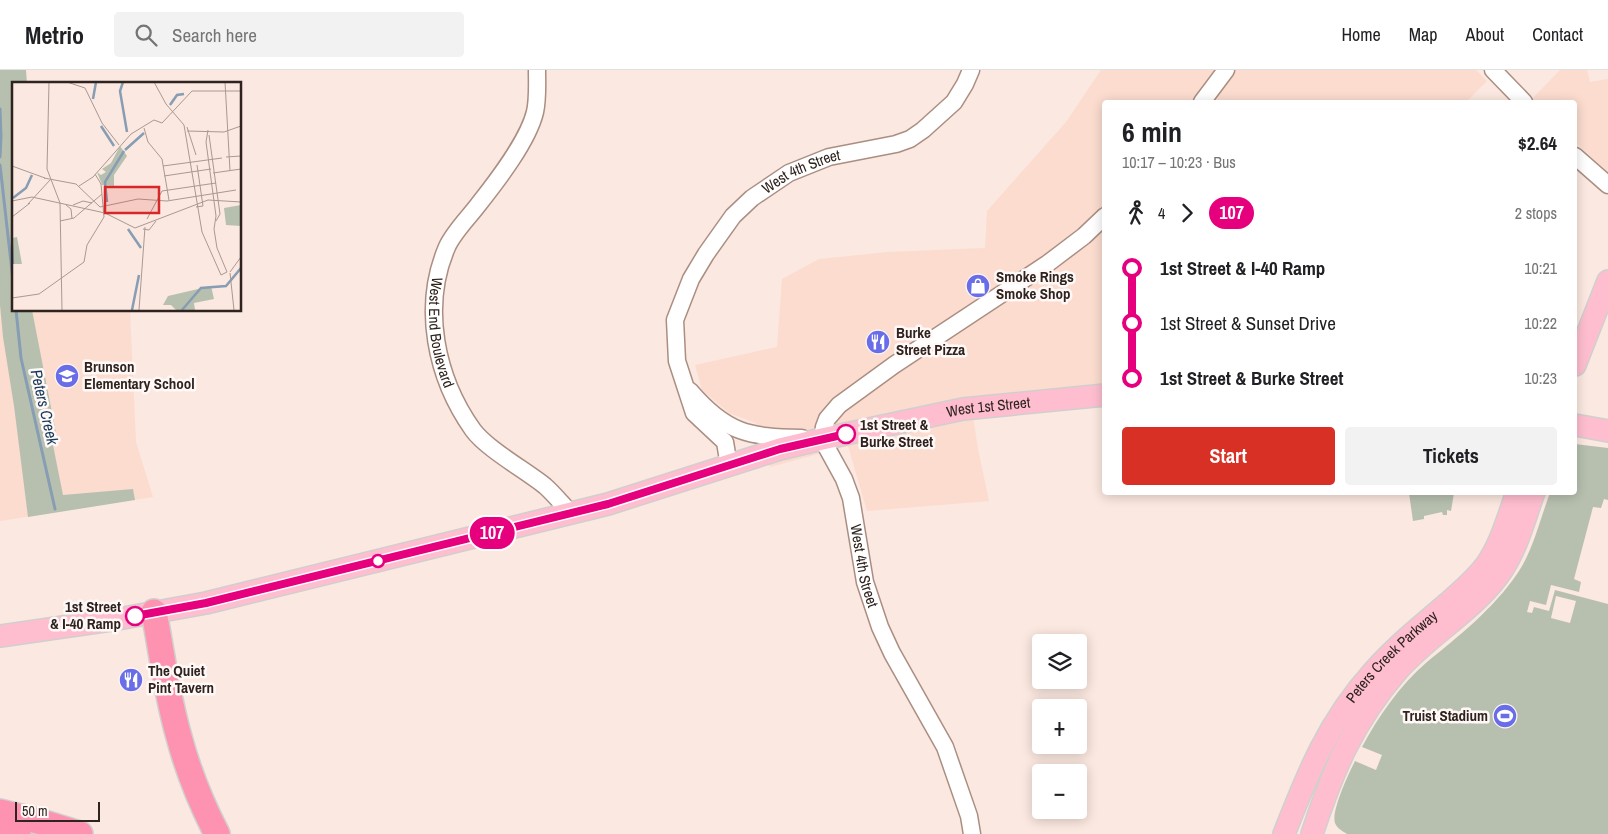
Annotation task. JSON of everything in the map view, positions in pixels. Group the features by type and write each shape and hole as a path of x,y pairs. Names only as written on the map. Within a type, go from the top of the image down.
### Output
{"highway":[{"path":"154,612 179,738 198,792 217,834"},
{"path":"5,824 80,834"}],"main road":[{"path":"1577,360 1608,281"},
{"name":"West 1st Street","path":"0,636 118,619 206,603 608,504 780,449 822,439 963,409 1102,395"},
{"path":"1577,425 1608,431"},
{"name":"Peters Creek Parkway","path":"1284,834 1313,761 1334,724 1358,689 1386,658 1469,584 1486,566 1500,540 1516,495"},
{"name":"Peters Creek Parkway","path":"1312,834 1334,770 1363,717 1386,685 1412,656 1480,596 1499,575 1512,552 1533,495"}],"street":[{"name":"West End Boulevard","path":"537,70 535,112 521,145 492,188 447,246 436,284 434,329 437,350 447,379 474,431 488,444 545,486 571,513"},
{"name":"West 4th Street","path":"729,466 725,442 694,413 677,361 675,320 691,279 706,254 733,216 758,193 789,173 829,156 896,144 910,139 923,130 954,102 965,84 970,70"},
{"path":"1204,100 1226,70"},
{"path":"1493,70 1522,100"},
{"path":"1577,158 1608,185"},
{"path":"822,439 827,419 839,405 894,365 1047,264 1084,236 1102,219"},
{"name":"West 4th Street","path":"684,384 713,416 740,431 770,437 822,439 844,479 851,498 865,582 880,627 892,653 945,748 969,816 972,834"}],"shaded area":[{"path":"1101,70 1476,70 1487,81 1468,100 1102,100 1102,385 970,397 989,501 867,511 848,446 770,467 760,444 756,423 729,413 702,390 695,365 777,347 782,279 819,259 888,252 985,248 987,211 1066,122"},
{"path":"1560,70 1587,70 1590,82 1608,79 1608,172 1577,144 1577,100 1535,100 1533,98"},
{"name":"Brunson Elementary School","path":"0,172 12,290 12,311 130,311 136,442 153,497 0,521"}],"green space":[{"path":"0,70 26,70 27,82 12,82 12,311 32,311 56,433 52,440 63,495 133,489 135,500 28,517 0,305"},
{"name":"Truist Stadium","path":"1577,444 1608,448 1608,500 1604,499 1601,508 1593,507 1574,579 1581,582 1579,592 1551,585 1546,605 1530,601 1527,612 1532,613 1534,607 1549,611 1555,590 1608,604 1608,834 1347,834 1342,831 1335,823 1334,817 1341,792 1355,761 1376,770 1382,755 1362,747 1382,713 1417,671 1475,621 1508,587 1523,565 1536,535 1549,495 1577,495","holes":["1556,596 1576,601 1570,623 1551,618"]},
{"path":"1409,495 1454,495 1451,511 1447,510 1447,515 1443,515 1442,512 1424,516 1424,519 1413,521"}],"waterway":[{"name":"Peters Creek","path":"0,109 0,157"},
{"name":"Peters Creek","path":"0,165 12,271"},
{"name":"Peters Creek","path":"16,311 21,358 55,509"}],"bus line":[{"name":"107","path":"135,616 206,603 608,504 780,449 846,434"}],"place":[{"name":"Smoke Rings Smoke Shop","path":"978,286"},
{"name":"Burke Street Pizza","path":"878,342"},
{"name":"Brunson Elementary School","path":"67,376"},
{"name":"1st Street & Burke Street","path":"846,434"},
{"name":"1st Street & I-40 Ramp","path":"135,616"},
{"name":"The Quiet Pint Tavern","path":"131,680"},
{"name":"Truist Stadium","path":"1505,716"}]}
